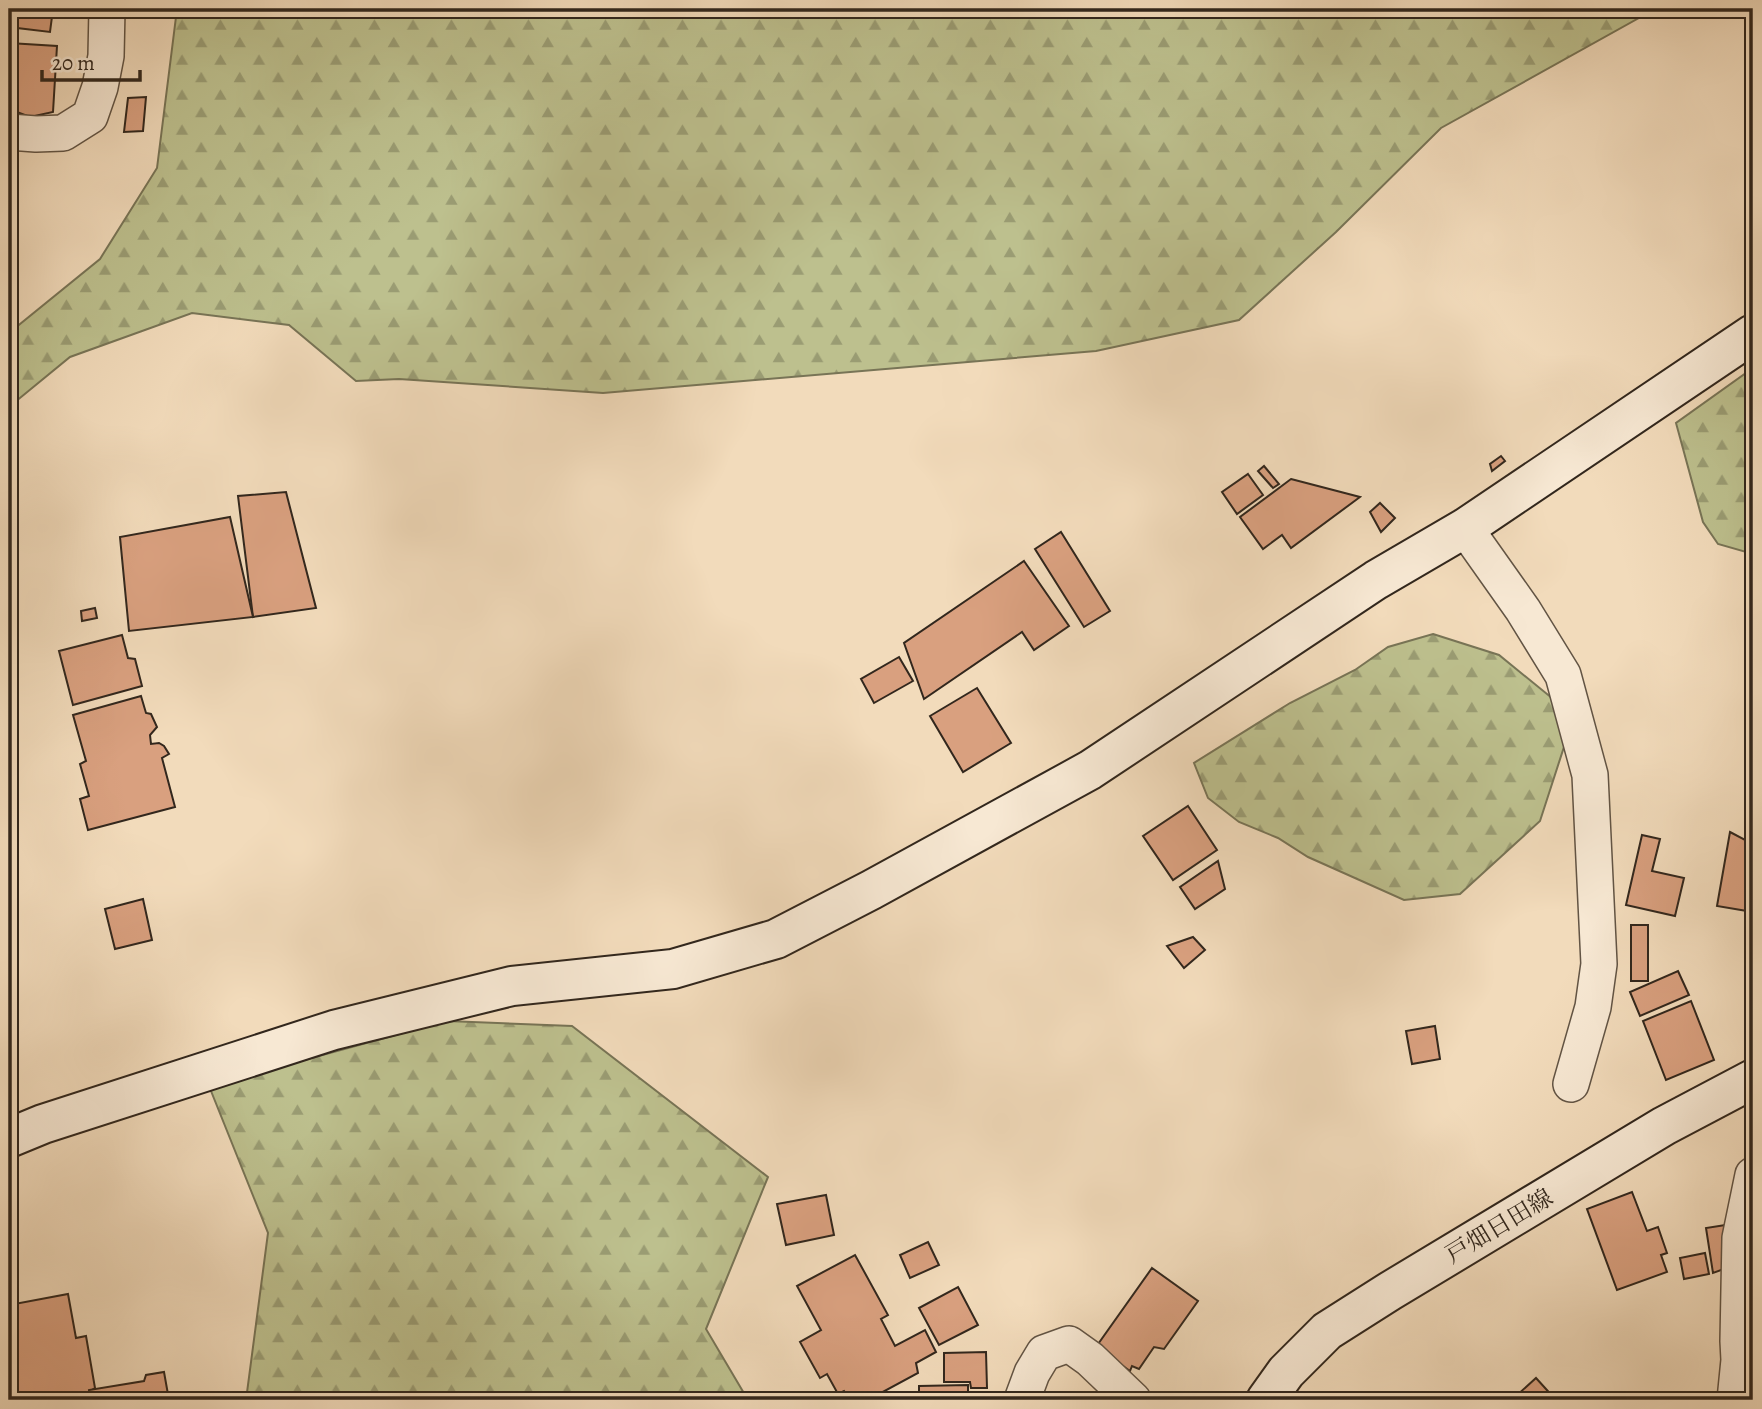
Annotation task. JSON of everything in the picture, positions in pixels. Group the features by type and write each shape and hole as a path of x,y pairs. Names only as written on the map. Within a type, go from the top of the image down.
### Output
{"street":[{"path":"9,132 63,133 90,116 106,57 107,9"},
{"path":"9,1138 56,1120 334,1030 512,986 673,969 776,939 1090,770 1376,580 1465,528 1753,334"},
{"path":"1465,528 1523,610 1563,675 1590,775 1599,964 1593,1007 1571,1084"},
{"name":"戸畑日田線","path":"1266,1400 1286,1372 1327,1331 1664,1126 1753,1079"},
{"path":"1735,1400 1739,1360 1740,1238 1753,1175"},
{"path":"1022,1400 1031,1373 1044,1353 1069,1344 1090,1359 1133,1400"}],"green space":[{"path":"177,9 1753,9 1753,15 1639,18 1441,128 1336,232 1239,320 1096,351 603,393 399,379 356,381 289,325 192,313 70,357 9,407 9,333 100,259 157,168"},
{"path":"1753,368 1753,554 1718,544 1703,522 1676,423"},
{"path":"1433,634 1499,655 1574,716 1540,821 1460,894 1404,900 1308,857 1278,838 1239,822 1208,798 1194,763 1290,703 1355,670 1388,647"},
{"path":"9,975 18,999 9,1104"},
{"path":"447,1021 572,1026 768,1177 706,1329 748,1400 246,1400 268,1233 209,1086"}],"building":[{"path":"9,9 53,9 50,32 9,27"},
{"path":"9,43 57,46 53,112 30,117 9,109"},
{"path":"146,97 143,131 124,132 128,98"},
{"path":"1501,456 1505,461 1492,471 1490,464"},
{"path":"1264,466 1279,484 1273,488 1258,471"},
{"path":"1248,474 1263,495 1237,514 1222,492"},
{"path":"1291,479 1360,497 1291,548 1282,535 1263,549 1240,517"},
{"path":"286,492 316,608 253,617 238,496"},
{"path":"1380,503 1395,518 1381,532 1370,512"},
{"path":"230,517 253,617 129,631 120,537"},
{"path":"1061,532 1110,611 1084,627 1035,549"},
{"path":"1024,561 1069,626 1034,650 1022,632 924,699 904,643"},
{"path":"95,608 97,618 82,621 81,611"},
{"path":"122,635 128,658 135,659 142,686 73,705 59,651"},
{"path":"899,657 913,681 874,703 861,679"},
{"path":"977,688 1011,743 963,772 930,716"},
{"path":"141,696 146,713 151,714 157,727 150,735 151,744 159,743 169,754 162,758 175,807 88,830 80,799 89,796 80,764 86,761 73,715"},
{"path":"1188,806 1217,850 1173,880 1143,836"},
{"path":"1730,832 1753,844 1753,912 1717,906"},
{"path":"1642,835 1660,839 1652,871 1684,878 1675,916 1626,905"},
{"path":"1218,861 1225,889 1195,909 1180,887"},
{"path":"143,899 152,940 115,949 105,909"},
{"path":"1631,925 1648,925 1648,981 1631,981"},
{"path":"1193,937 1205,950 1184,968 1167,946"},
{"path":"1678,971 1689,995 1640,1016 1630,992"},
{"path":"1691,1001 1714,1060 1666,1080 1643,1021"},
{"path":"1435,1026 1440,1059 1412,1064 1406,1031"},
{"path":"1632,1192 1647,1231 1658,1227 1667,1253 1661,1255 1667,1272 1617,1290 1587,1209"},
{"path":"826,1195 834,1235 786,1245 777,1204"},
{"path":"1732,1224 1724,1269 1713,1273 1706,1228"},
{"path":"928,1242 939,1265 910,1278 900,1255"},
{"path":"1705,1253 1709,1274 1684,1279 1680,1258"},
{"path":"855,1255 888,1315 881,1319 895,1346 925,1330 936,1352 916,1363 918,1373 868,1400 850,1400 844,1391 838,1394 827,1374 820,1378 800,1342 821,1330 797,1286"},
{"path":"1152,1268 1198,1301 1164,1349 1154,1347 1139,1369 1132,1366 1130,1371 1096,1347"},
{"path":"958,1287 978,1325 939,1345 919,1308"},
{"path":"68,1294 76,1338 86,1336 95,1388 87,1393 88,1400 9,1400 9,1305"},
{"path":"986,1352 987,1388 971,1388 970,1382 944,1382 944,1353"},
{"path":"164,1372 169,1400 90,1400 89,1390 144,1381 146,1375"},
{"path":"1536,1378 1556,1400 1520,1400 1516,1396"},
{"path":"968,1385 968,1400 919,1400 919,1386"}]}
